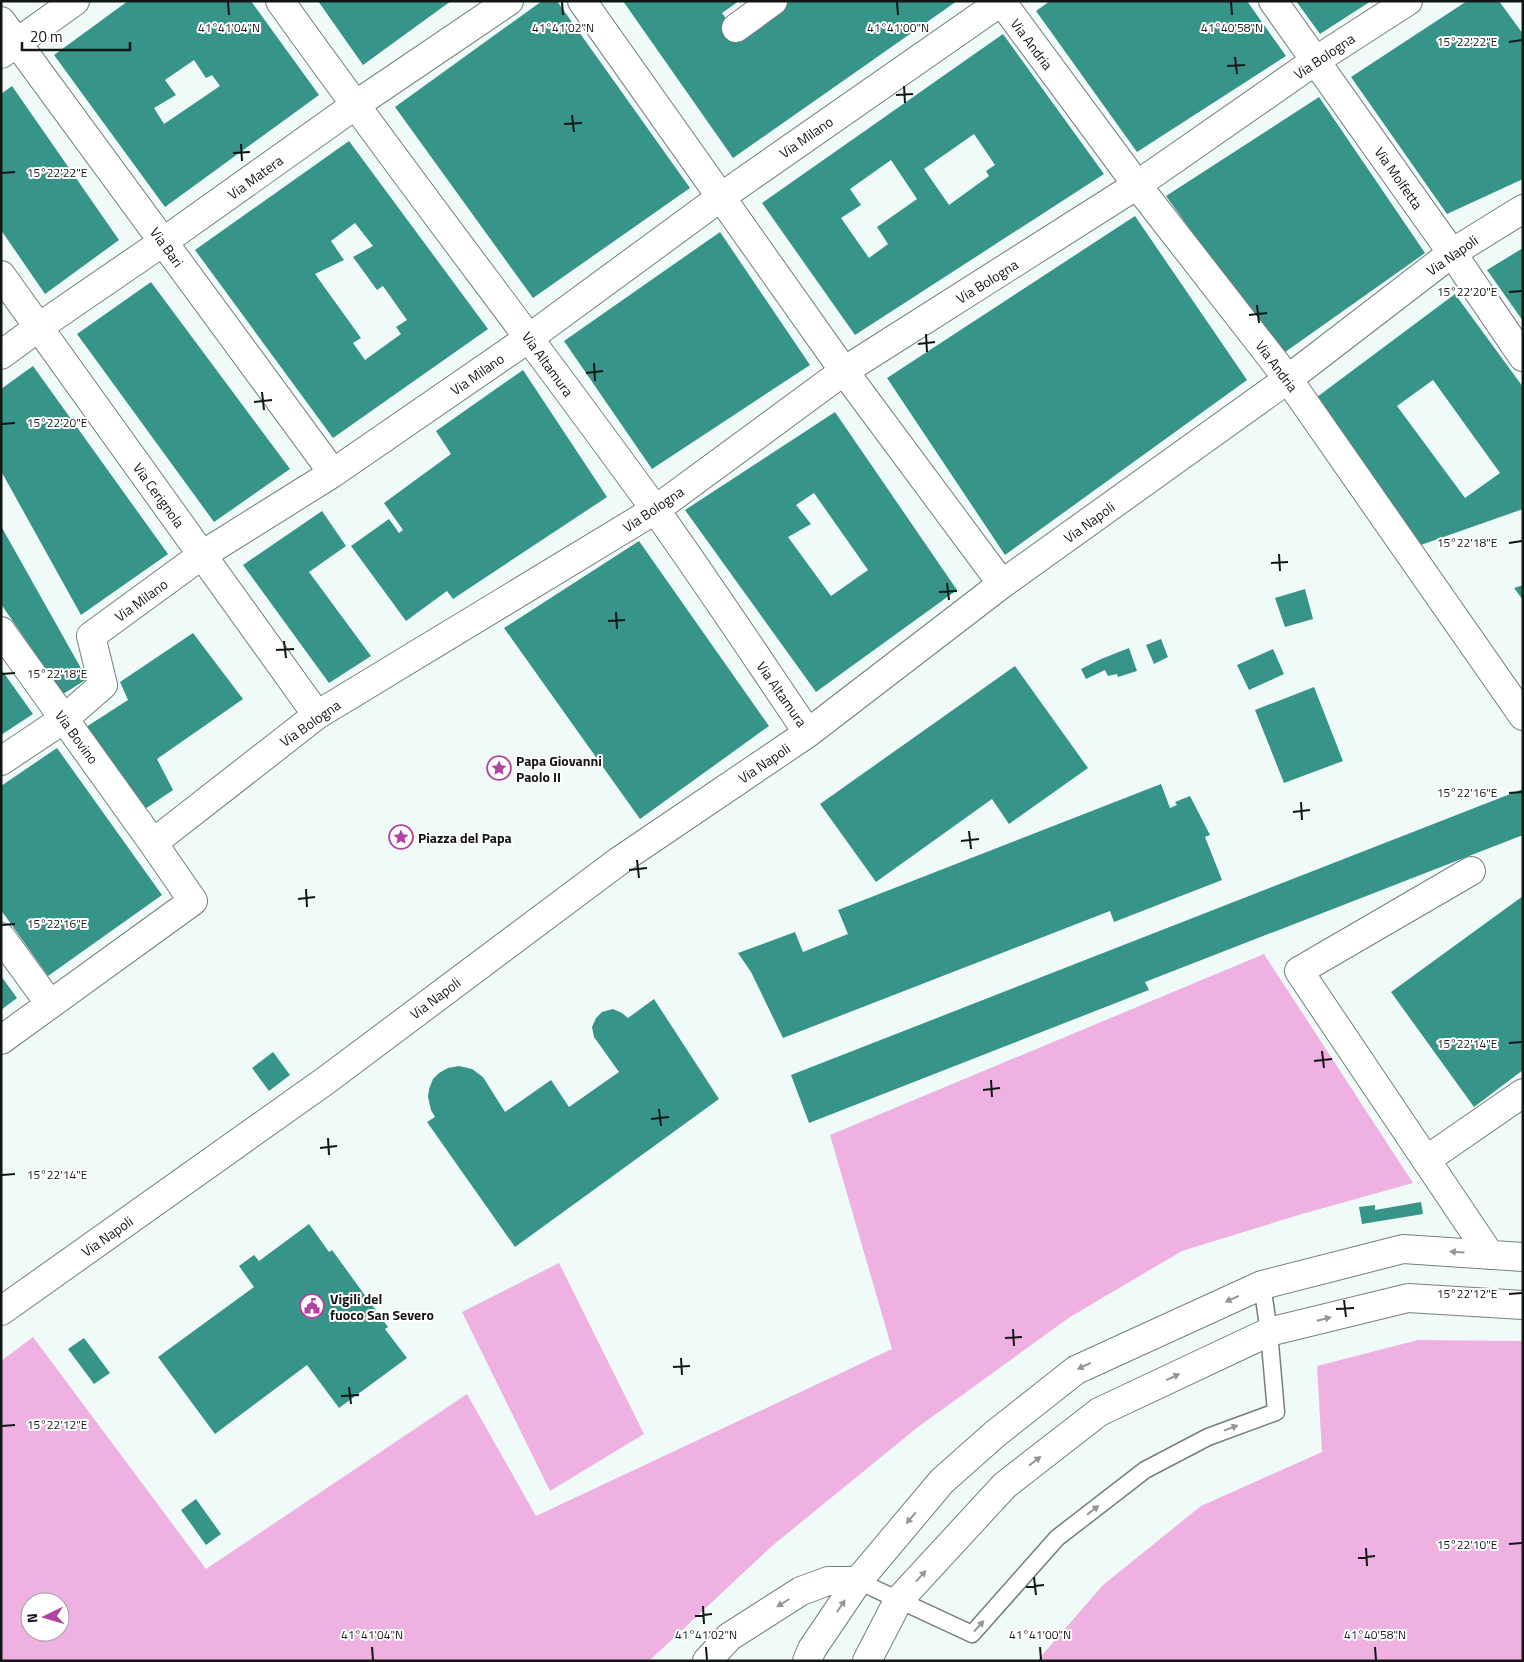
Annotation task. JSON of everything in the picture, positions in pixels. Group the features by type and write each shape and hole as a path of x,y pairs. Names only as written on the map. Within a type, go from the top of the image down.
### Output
{"street":[{"path":"6,39 75,1"},
{"name":"Via Altamura","path":"280,1 354,106 656,510 808,733"},
{"name":"Via Matera","path":"1,355 164,242 354,106 509,1"},
{"path":"582,1 844,372 1002,584"},
{"path":"736,28 773,1"},
{"name":"Via Molfetta","path":"1273,1 1452,253 1523,357"},
{"name":"Via Bologna","path":"153,843 317,715 656,510 844,372 1137,185 1315,61 1408,1"},
{"name":"Via Milano","path":"1,761 64,719 103,685 92,636 202,555 333,472 529,338 721,196 1001,2"},
{"name":"Via Andria","path":"1001,2 1137,185 1288,379 1523,716"},
{"name":"Via Bari","path":"6,39 164,242 333,472"},
{"name":"Via Napoli","path":"1,1311 325,1081 619,861 808,733 1002,584 1288,379 1452,253 1523,209"},
{"name":"Via Cerignola","path":"1,275 317,715"},
{"name":"Via Bovino","path":"1,631 153,843"},
{"path":"1,1040 193,901 153,843"},
{"path":"1471,871 1299,971 1490,1255"},
{"path":"1,937 50,1004"},
{"path":"1426,1160 1523,1093"},
{"path":"807,1661 812,1649 858,1581 942,1481 996,1434 1076,1370 1262,1285 1403,1249 1523,1257"},
{"path":"866,1661 898,1601 1005,1485 1099,1412 1269,1332 1408,1298 1523,1305"},
{"path":"707,1661 729,1637 800,1591 828,1581 858,1581"}],"lane":[{"path":"858,1581 972,1634 1057,1538 1145,1470 1208,1437 1276,1412 1269,1332 1262,1285"}],"shaded area":[{"path":"1264,954 1413,1183 1302,1214 1182,1251 1070,1317 918,1427 772,1546 649,1661 1,1661 1,1361 33,1337 206,1569 467,1394 536,1516 892,1349 830,1135"},
{"path":"559,1263 644,1434 550,1491 462,1312"},
{"path":"1418,1340 1523,1341 1523,1661 1037,1661 1103,1585 1201,1506 1322,1452 1317,1366"}],"building":[{"path":"128,1 251,1 319,95 165,207 54,55","holes":["194,60 206,78 212,75 220,86 164,124 154,108 176,95 165,80"]},
{"path":"318,1 451,1 363,65"},
{"path":"542,1 557,1 690,188 533,298 395,107"},
{"path":"623,1 739,1 722,13 740,38 790,1 957,1 733,158"},
{"path":"1050,1 1247,1 1286,56 1137,152 1036,11"},
{"path":"1296,1 1371,1 1320,34"},
{"path":"1467,1 1499,1 1523,34 1523,179 1447,214 1351,77"},
{"path":"1003,34 1104,174 855,335 762,203","holes":["974,134 995,165 986,171 989,176 949,205 924,169","891,160 917,199 877,227 888,244 869,258 841,218 861,205 850,189"]},
{"path":"12,86 119,240 45,294 1,230 1,94"},
{"path":"1319,97 1425,253 1281,355 1166,196"},
{"path":"349,141 488,329 333,438 195,250","holes":["355,223 373,246 353,257 377,290 383,286 407,320 396,327 401,334 365,360 353,343 361,338 315,274 344,260 331,241"]},
{"path":"1135,216 1247,380 1005,555 887,378"},
{"path":"720,232 810,365 652,469 564,341"},
{"path":"1523,248 1523,321 1487,270"},
{"path":"151,282 290,469 214,522 77,334"},
{"path":"1455,294 1523,387 1523,509 1418,546 1313,400","holes":["1433,380 1500,473 1465,498 1397,406"]},
{"path":"33,366 168,554 81,615 1,471 1,389"},
{"path":"523,370 607,497 453,599 447,591 406,621 351,546 389,519 399,533 403,530 384,503 451,454 436,431"},
{"path":"835,412 957,590 816,692 685,510","holes":["814,493 868,570 831,596 788,537 811,524 796,505"]},
{"path":"322,511 346,546 309,572 371,656 329,683 243,565"},
{"path":"1,526 87,679 63,694 1,604"},
{"path":"639,541 769,726 640,819 504,628"},
{"path":"1523,585 1523,600 1514,588"},
{"path":"1305,589 1313,619 1285,627 1275,598"},
{"path":"193,633 243,699 157,759 173,790 142,811 86,727 128,700 120,682"},
{"path":"1161,639 1168,657 1154,664 1146,645"},
{"path":"1129,648 1137,671 1118,677 1117,674 1108,676 1105,670 1086,679 1081,669"},
{"path":"1273,649 1284,674 1249,690 1237,665"},
{"path":"1015,666 1088,768 1009,824 992,799 876,882 820,804"},
{"path":"1,669 33,714 1,735"},
{"path":"1314,687 1343,761 1284,783 1255,710"},
{"path":"57,748 162,895 48,976 1,910 1,786"},
{"path":"1161,784 1170,808 1177,805 1175,802 1190,796 1210,835 1205,837 1222,880 1114,922 1110,911 783,1038 751,972 738,953 795,932 803,952 848,934 838,910"},
{"path":"1523,789 1523,835 1145,982 1149,990 809,1123 791,1075"},
{"path":"1523,896 1523,1070 1474,1107 1391,992"},
{"path":"1,976 17,998 1,1010"},
{"path":"654,999 719,1099 515,1247 427,1122 435,1117 428,1097 433,1079 448,1068 459,1066 472,1069 483,1077 505,1112 551,1080 569,1107 619,1072 594,1037 592,1027 596,1018 602,1012 613,1009 628,1018"},
{"path":"273,1052 290,1075 269,1091 252,1068"},
{"path":"1421,1202 1423,1214 1362,1224 1359,1207 1375,1205 1375,1210"},
{"name":"Vigili del fuoco San Severo","path":"309,1224 329,1252 332,1250 388,1327 385,1329 407,1358 339,1408 307,1365 215,1434 158,1357 254,1287 239,1266 254,1255 259,1261"},
{"path":"84,1338 110,1373 94,1384 68,1349"},
{"path":"196,1499 221,1534 206,1545 181,1510"}],"place":[{"name":"Papa Giovanni Paolo II","path":"499,768"},
{"name":"Piazza del Papa","path":"401,837"},
{"name":"Vigili del fuoco San Severo","path":"312,1306"}]}
